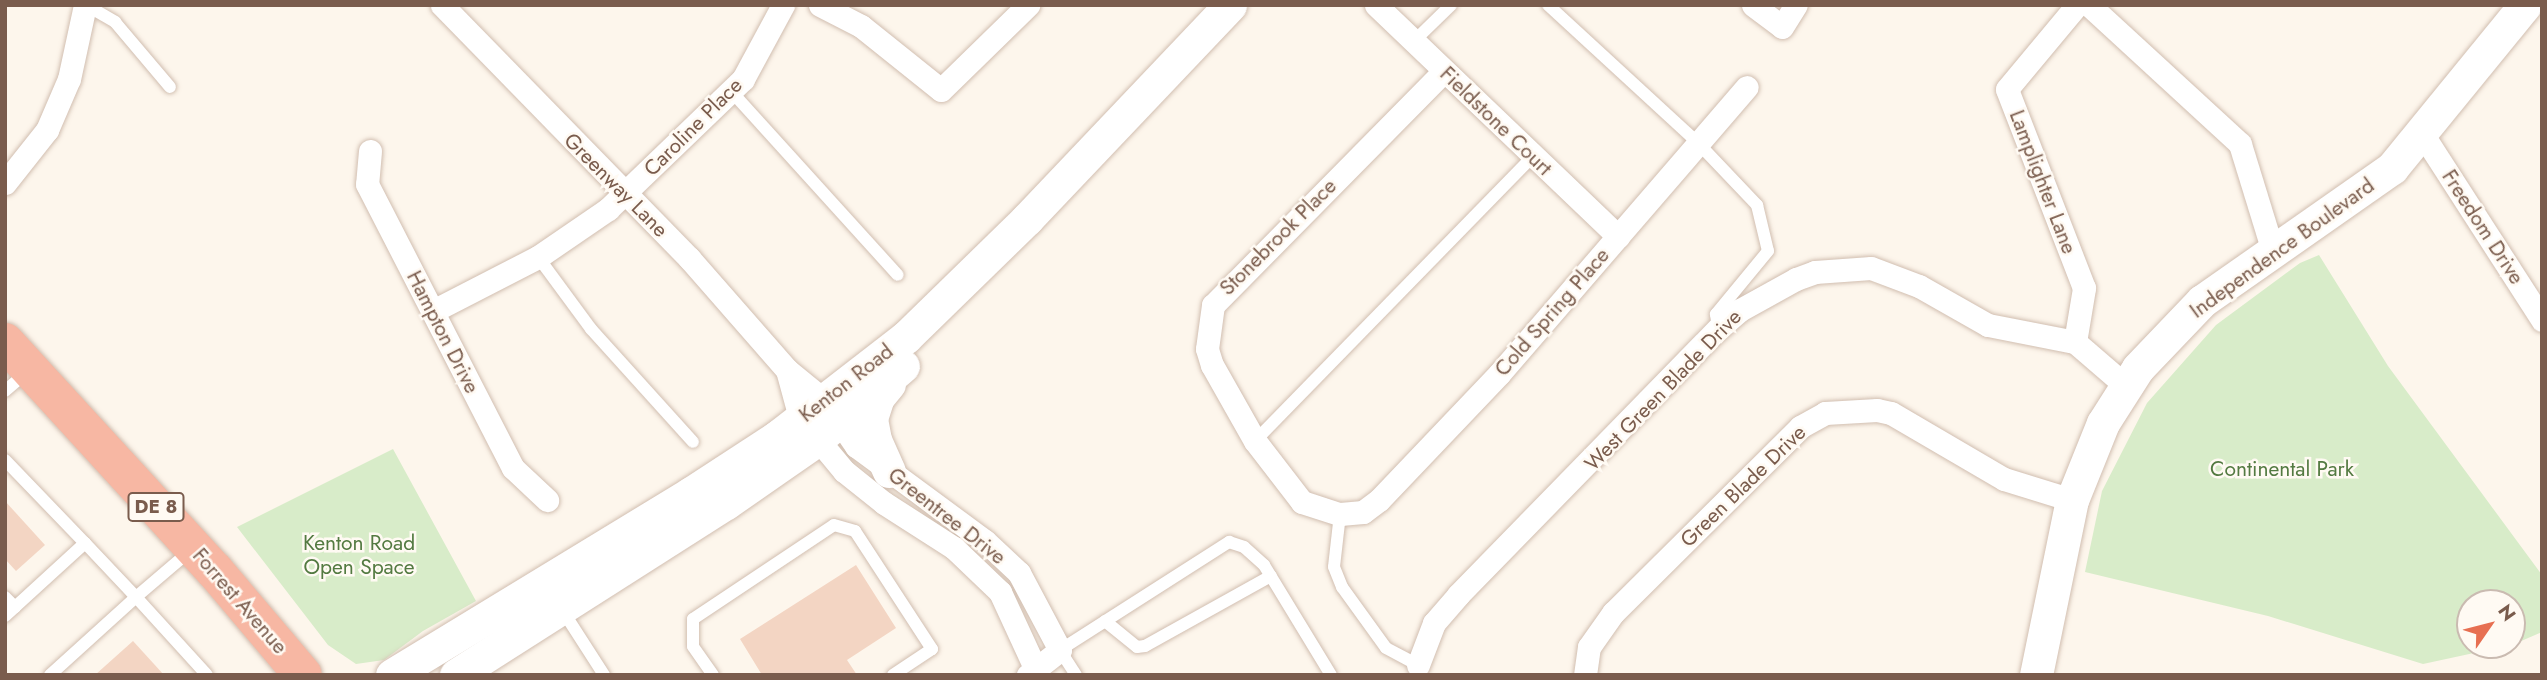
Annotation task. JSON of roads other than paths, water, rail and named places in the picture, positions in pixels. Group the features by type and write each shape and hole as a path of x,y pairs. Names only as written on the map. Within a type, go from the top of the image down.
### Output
{"highway":[{"name":"Forrest Avenue","path":"13,368 194,547 303,675"}],"main road":[{"name":"Kenton Road","path":"456,675 647,556 820,420 1009,236 1230,5"},
{"name":"Kenton Road","path":"392,675 691,493 820,420 906,364 1249,5"},
{"name":"Independence Boulevard","path":"2036,675 2072,500 2103,423 2126,386 2202,301 2392,168 2423,135 2525,5"},
{"path":"889,471 874,440 871,419 878,397 906,364"}],"street":[{"path":"5,183 47,130 69,79 85,5"},
{"name":"Greenway Lane","path":"442,5 624,196 690,258 787,370 820,420"},
{"name":"Caroline Place","path":"433,311 538,257 624,196 743,79 783,5"},
{"path":"820,5 861,26 941,90 1028,5"},
{"name":"Fieldstone Court","path":"1376,5 1618,236"},
{"path":"1754,5 1782,27 1796,5"},
{"name":"Lamplighter Lane","path":"2076,342 2084,288 2007,89 2077,5"},
{"path":"2089,5 2240,144 2273,251"},
{"name":"Stonebrook Place","path":"1340,514 1301,502 1255,442 1207,349 1213,305 1444,71"},
{"name":"Cold Spring Place","path":"1340,514 1363,512 1379,500 1499,374 1746,87"},
{"name":"Freedom Drive","path":"2423,135 2542,320"},
{"name":"Hampton Drive","path":"370,151 367,184 513,468 547,500"},
{"name":"West Green Blade Drive","path":"1417,670 1434,623 1458,595 1718,330 1740,310 1796,279 1815,272 1871,268 1919,286 1988,325 2076,342"},
{"path":"2076,342 2126,386"},
{"name":"Green Blade Drive","path":"1585,675 1589,647 1613,613 1800,427 1825,413 1891,413 2004,479 2072,500"},
{"name":"Greentree Drive","path":"820,420 985,541 1020,573 1060,650 1034,673 1009,608 992,583 954,548 884,503 844,471 820,420"}],"lane":[{"path":"85,5 115,22 170,87"},
{"path":"1413,42 1451,5"},
{"path":"1548,5 1699,143 1757,205 1768,251 1716,314 1718,330"},
{"path":"731,91 898,275"},
{"path":"1255,442 1533,156"},
{"path":"538,257 591,329 692,442"},
{"path":"5,460 207,675"},
{"path":"1340,514 1334,567 1342,587 1386,648 1417,670"},
{"path":"713,675 693,646 693,619 834,525 855,531 932,649 893,675"},
{"path":"1076,675 1060,650 1229,542 1244,547 1270,576 1331,675"},
{"path":"5,597 10,612 85,543"},
{"path":"50,675 61,670 136,597 194,547"},
{"path":"1105,621 1137,648 1145,646 1270,576"},
{"path":"561,608 604,675"}],"park label":[{"name":"Continental Park","path":"2282,469"},
{"name":"Kenton Road Open Space","path":"359,555"}]}
